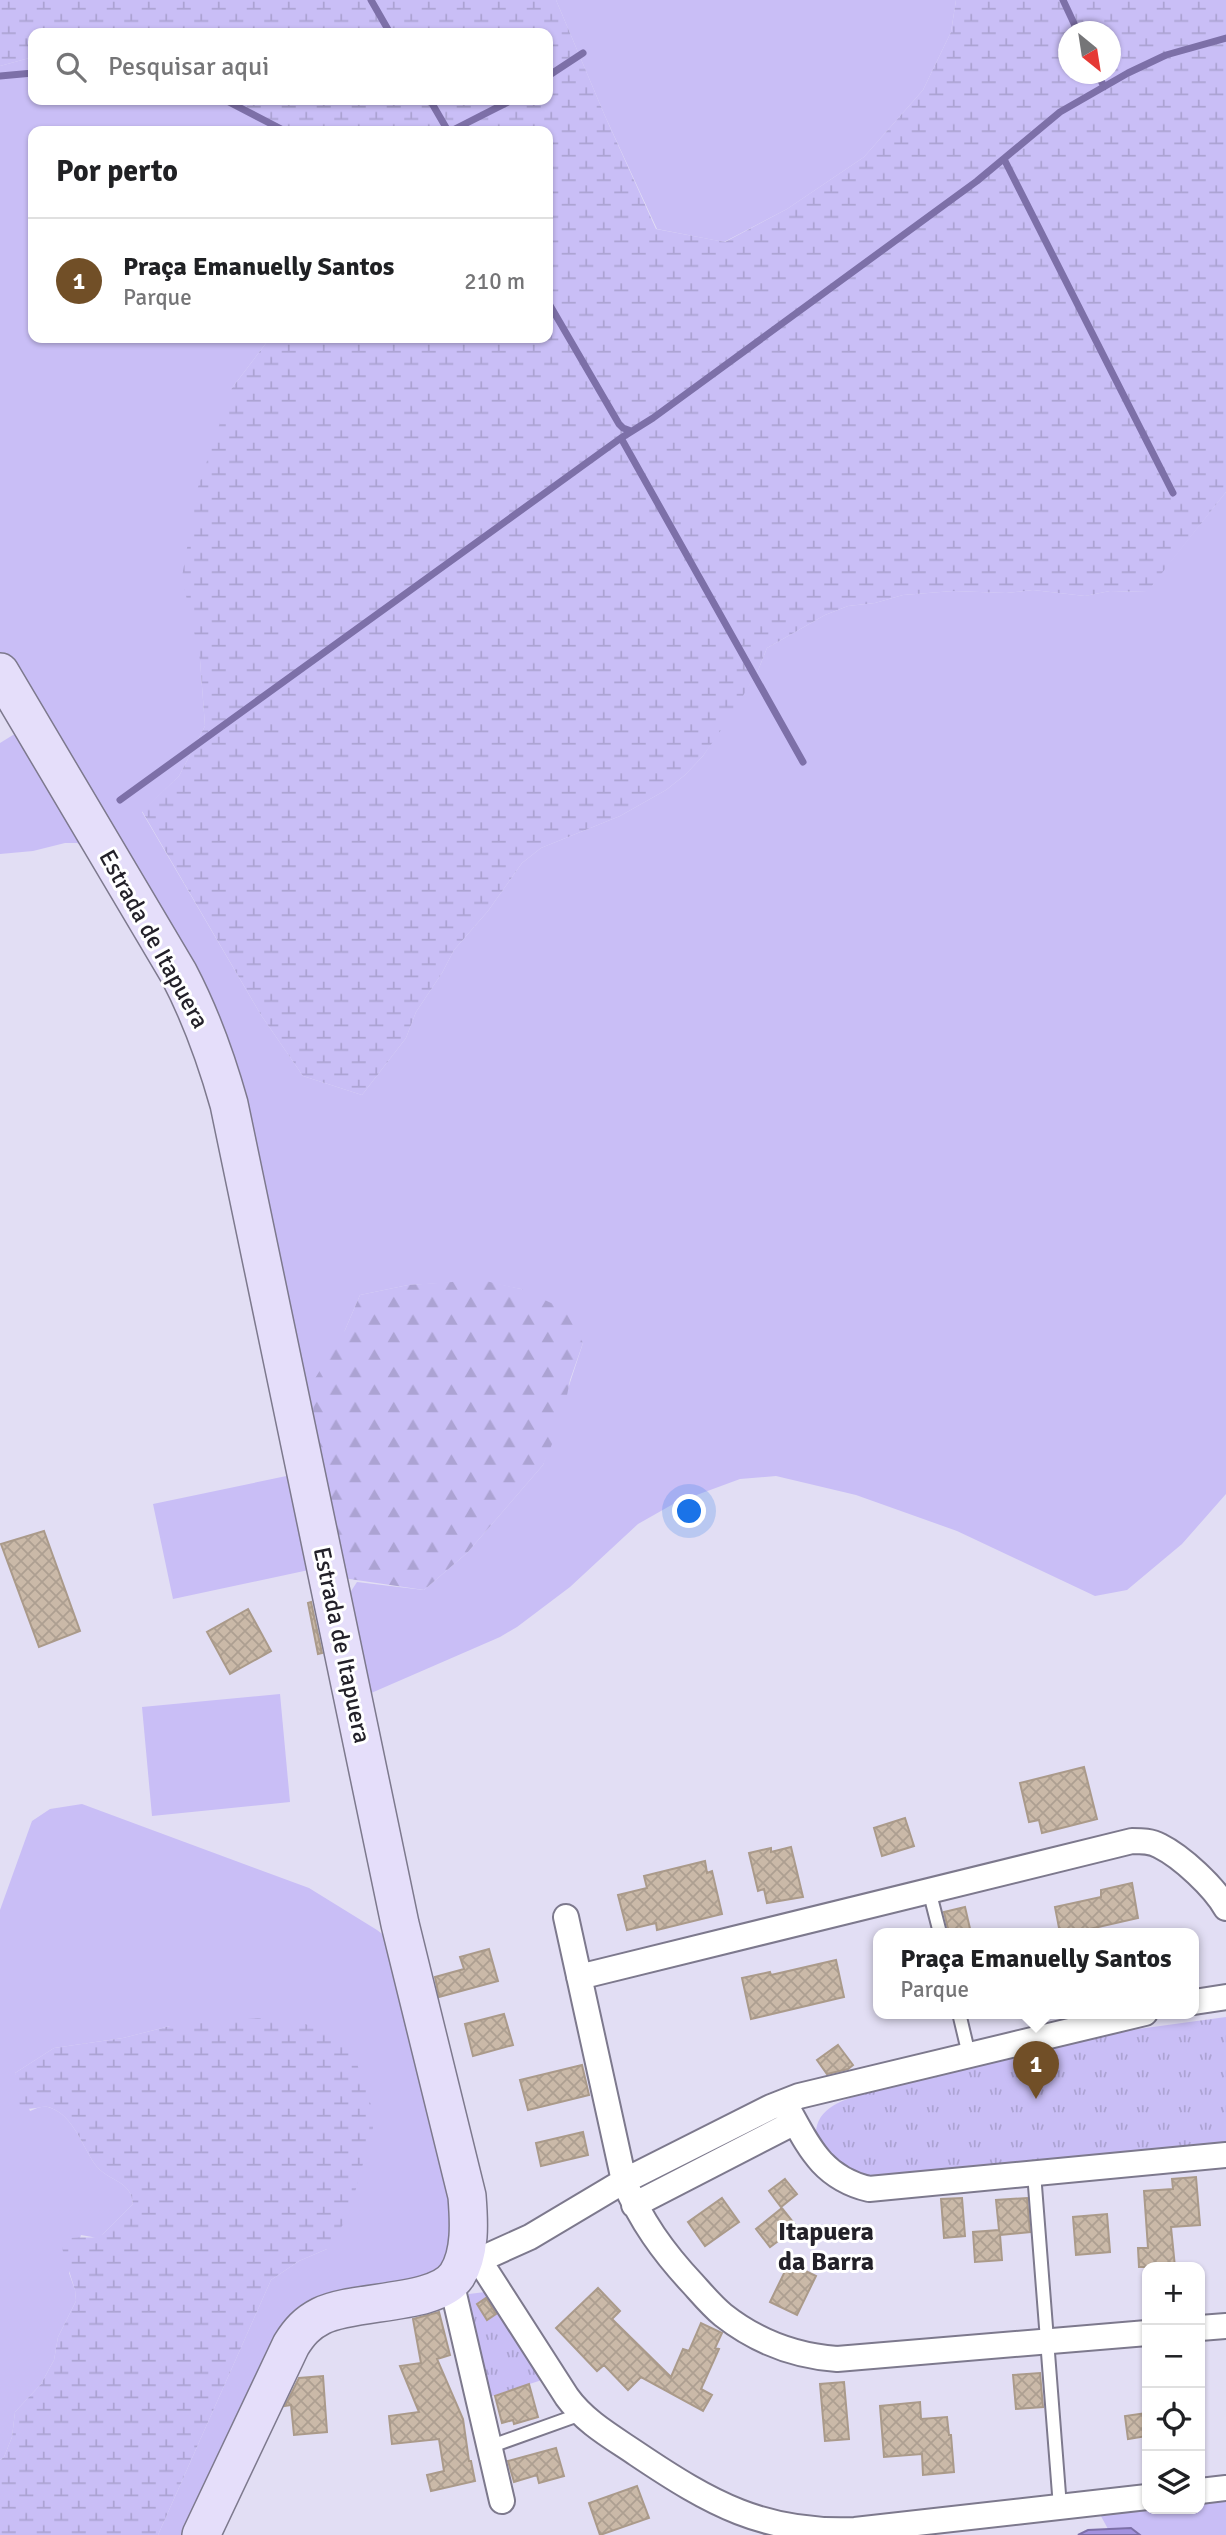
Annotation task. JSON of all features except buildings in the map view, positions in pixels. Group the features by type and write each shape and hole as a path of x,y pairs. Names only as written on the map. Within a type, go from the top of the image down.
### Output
{"street":[{"name":"Estrada de Itapuera","path":"0,672 179,974 215,1052 229,1104 400,1924 463,2176 468,2227 465,2266"},
{"path":"579,1977 1117,1843 1146,1841 1169,1851 1207,1884 1226,1908"},
{"path":"566,1917 624,2181 634,2206 667,2256 721,2314 762,2340 817,2358 856,2359 1142,2333"},
{"path":"1199,2000 1226,1997"},
{"path":"201,2535 290,2344 305,2325 334,2311 428,2294 465,2266 556,2223 624,2181 790,2112 969,2056 1120,2019"},
{"path":"790,2112 812,2152 830,2172 854,2185 869,2189 1226,2155"},
{"path":"634,2206 790,2112"},
{"path":"465,2266 581,2414 688,2489 748,2516 830,2531 855,2530 1142,2498"},
{"path":"465,2266 489,2446 502,2501"},
{"path":"1205,2328 1226,2326"},
{"path":"1205,2490 1226,2488"}],"lane":[{"path":"929,1890 939,1928"},
{"path":"960,2019 969,2056"},
{"path":"1034,2173 1060,2507"},
{"path":"489,2446 581,2414"}],"green space":[{"path":"0,0 556,0 656,229 725,242 787,209 864,157 923,90 951,32 956,0 1226,0 1226,492 1147,592 1110,591 1085,596 1033,590 903,595 875,603 848,606 825,615 767,648 757,673 730,717 703,756 685,775 666,790 620,816 541,848 522,863 488,911 454,950 416,1012 406,1038 362,1095 303,1076 261,1015 142,811 179,776 205,726 200,660 182,577 197,490 232,388 266,343 553,343 553,126 270,126 228,105 553,105 553,28 28,28 28,58 0,66"},
{"path":"556,0 956,0 951,32 923,90 864,157 787,209 724,242 657,229"},
{"path":"28,58 28,105 228,105 270,126 28,126 28,343 266,343 232,388 200,660 205,726 179,776 142,812 261,1015 303,1076 362,1095 406,1038 416,1012 454,950 488,911 522,863 541,848 620,816 666,790 685,775 703,756 757,673 767,648 825,615 848,606 875,603 903,595 1033,590 1085,596 1110,591 1146,592 1226,492 1226,1494 1182,1544 1127,1590 1095,1596 957,1531 856,1495 776,1476 740,1479 675,1503 638,1524 570,1587 500,1637 362,1697 342,1605 357,1582 424,1590 467,1553 543,1465 583,1343 521,1289 481,1281 408,1285 360,1295 345,1330 313,1424 188,1009 95,853 77,843 65,843 33,851 0,854 0,743 39,719 0,653 0,66"},
{"path":"481,1280 521,1289 564,1309 583,1343 570,1380 562,1421 543,1465 467,1553 424,1590 336,1577 313,1423 314,1380 345,1330 360,1295 408,1285"},
{"path":"296,1474 318,1568 173,1599 153,1504"},
{"path":"280,1694 290,1802 152,1816 142,1707"},
{"path":"82,1804 309,1888 377,1930 399,1947 457,2238 443,2276 327,2307 189,2535 158,2535 271,2280 299,2261 327,2249 170,2026 123,2038 54,2048 15,2073 30,2111 48,2107 65,2117 94,2163 128,2190 133,2204 98,2238 81,2235 69,2273 76,2301 58,2337 54,2360 41,2384 15,2412 12,2437 4,2457 0,2460 0,1910 32,1821 50,1809"},
{"path":"1226,2017 1226,2149 867,2180 846,2175 816,2136 820,2118 826,2111 868,2092 1116,2032"},
{"path":"258,2018 299,2021 333,2037 354,2055 372,2108 373,2128 348,2217 327,2249 299,2261 271,2280 158,2535 0,2535 0,2460 4,2457 12,2437 15,2412 41,2384 54,2360 58,2337 76,2301 62,2248 70,2238 103,2234 133,2204 128,2190 94,2163 65,2117 47,2107 20,2107 15,2073 54,2048 123,2038 170,2026"},
{"path":"485,2292 545,2379 483,2399 469,2294"},
{"path":"1226,2483 1226,2535 1140,2535 1131,2528 1108,2529 1090,2496 1142,2508 1142,2514 1205,2514 1205,2485"}],"shaded area":[{"path":"1131,2528 1140,2535 1078,2535 1088,2530"}],"waterway":[{"path":"371,0 387,28"},
{"path":"1063,0 1073,21"},
{"path":"120,800 621,438 653,418 977,181 1060,112 1128,73 1166,55 1226,38"},
{"path":"553,73 583,53"},
{"path":"0,76 28,73"},
{"path":"235,105 275,126"},
{"path":"433,105 445,126"},
{"path":"461,126 502,105"},
{"path":"1004,159 1173,493"},
{"path":"553,311 619,424 631,431"},
{"path":"621,438 803,762"}],"place":[{"name":"Praça Emanuelly Santos","path":"1036,2099"}],"district":[{"name":"Itapuera da Barra","path":"826,2246"}]}
